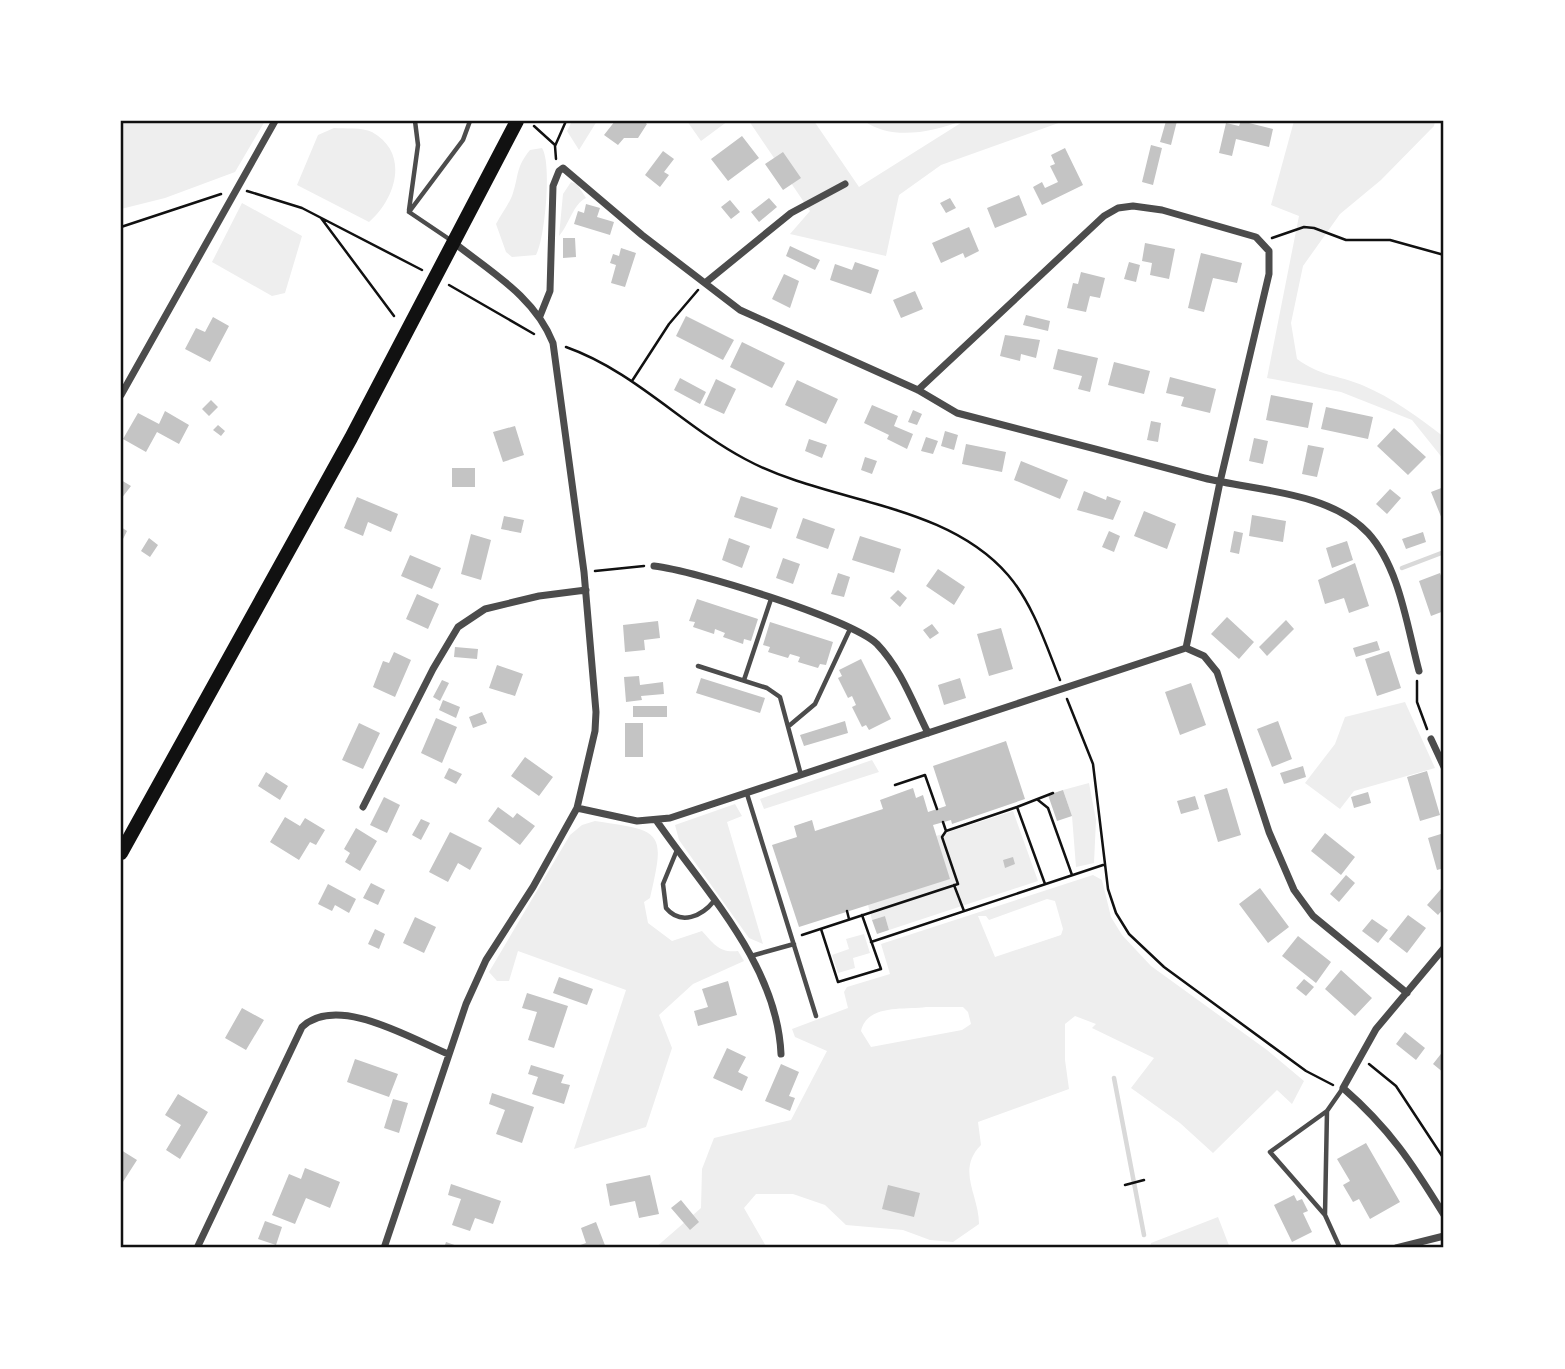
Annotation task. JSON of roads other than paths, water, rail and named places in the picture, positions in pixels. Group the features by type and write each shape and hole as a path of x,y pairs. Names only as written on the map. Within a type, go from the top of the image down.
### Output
{"highway":[{"path":"121,853 331,474 517,121"}],"street":[{"path":"121,395 275,121"},
{"path":"540,316 550,291 555,177 564,168 642,235 761,321 918,390 957,413 1220,482 1310,501 1354,521 1368,534 1392,575 1419,671"},
{"path":"705,283 783,219 845,184"},
{"path":"918,390 1104,216 1118,208 1133,206 1162,210 1263,241 1271,259 1269,274 1220,482 1186,648"},
{"path":"384,1248 410,1181 448,1054 486,960 558,845 577,808 596,712 584,572 554,343 540,316 527,300 453,242"},
{"path":"653,566 676,569 851,627 875,643 888,659 928,733"},
{"path":"363,807 433,669 458,627 485,609 539,596 586,590"},
{"path":"577,808 621,818 656,820 747,794 1186,648 1204,656 1217,672 1276,852 1294,890 1313,916 1407,993"},
{"path":"1431,739 1444,767"},
{"path":"656,820 751,956 776,1018 781,1054"},
{"path":"1444,948 1376,1029 1358,1056 1343,1088 1378,1118 1394,1138 1444,1215"},
{"path":"197,1248 302,1027 311,1019 329,1014 364,1019 448,1054"},
{"path":"1396,1248 1444,1236"}],"lane":[{"path":"409,212 418,145 415,121"},
{"path":"409,212 463,140 470,121"},
{"path":"409,212 453,242"},
{"path":"744,680 771,599"},
{"path":"790,725 815,704 851,627"},
{"path":"698,666 767,688 780,697 790,725 801,776"},
{"path":"747,794 816,1016"},
{"path":"677,850 663,884 666,908 677,917 695,917 714,901"},
{"path":"751,956 794,944"},
{"path":"1340,1248 1325,1215 1270,1152 1326,1111 1343,1088"},
{"path":"1325,1215 1326,1111"}],"waterway":[{"path":"1402,568 1444,552"},
{"path":"1114,1078 1144,1235"}]}
